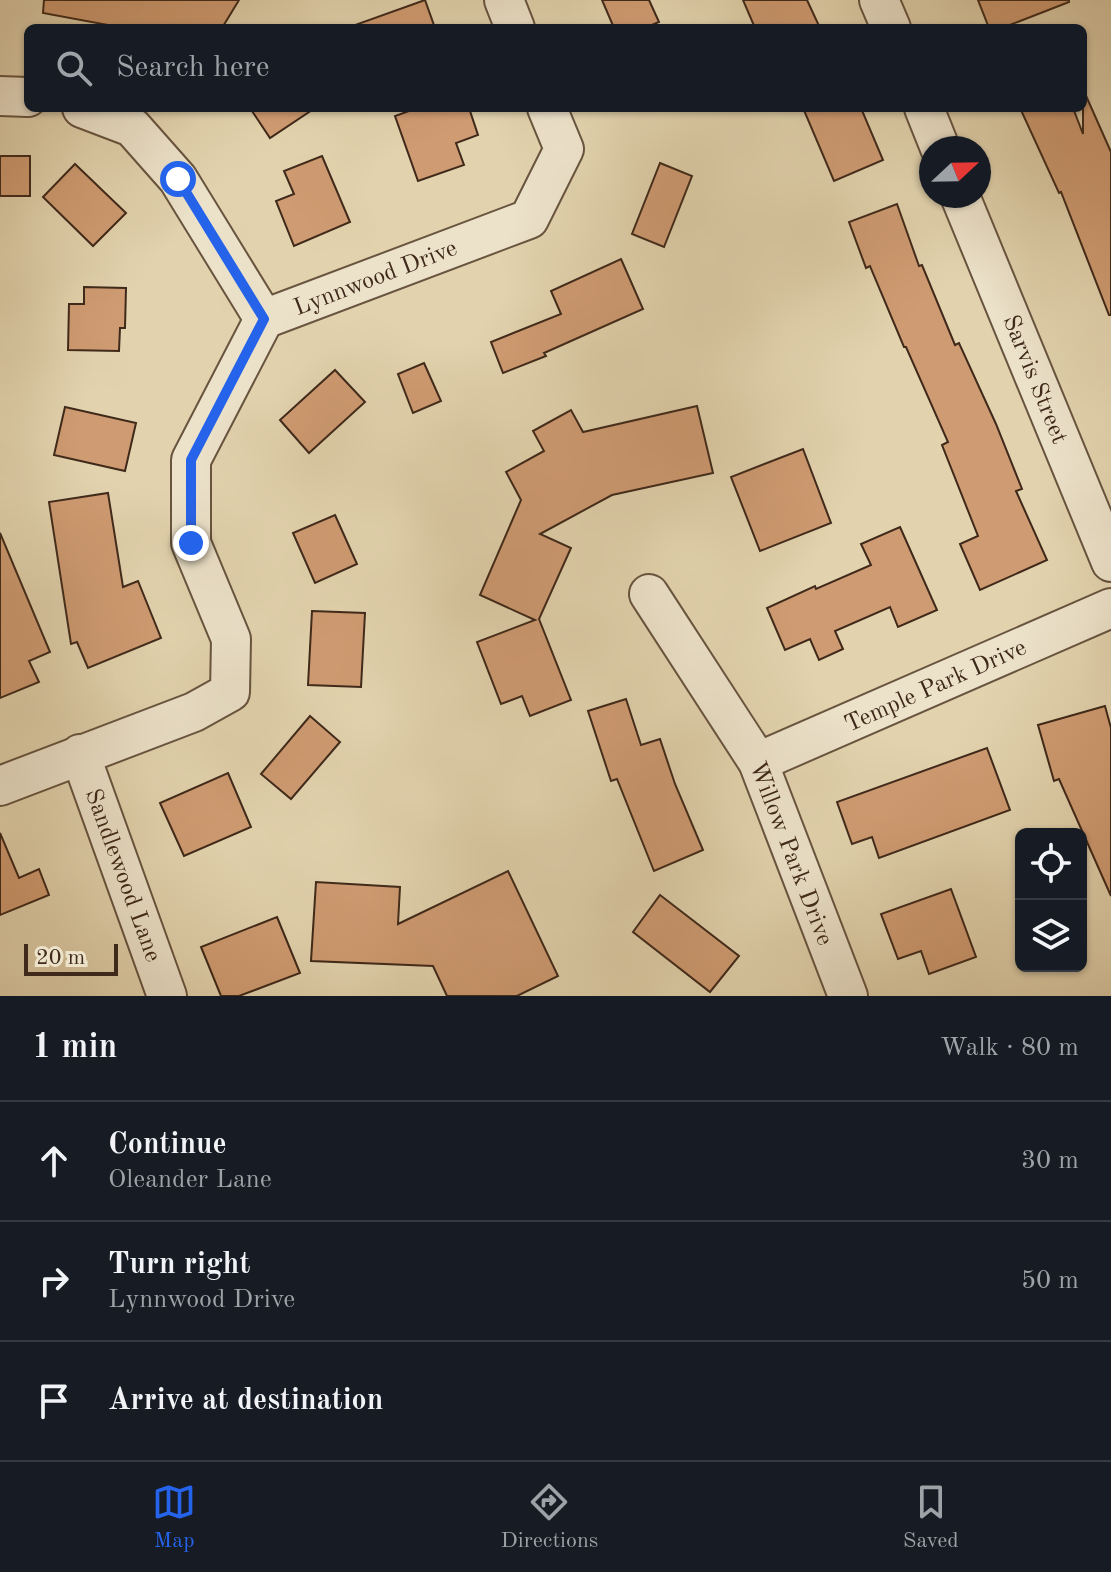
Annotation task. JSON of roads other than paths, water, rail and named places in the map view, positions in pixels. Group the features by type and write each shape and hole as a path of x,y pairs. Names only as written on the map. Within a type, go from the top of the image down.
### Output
{"street":[{"path":"504,0 513,24"},
{"path":"879,0 889,24"},
{"path":"0,96 24,97"},
{"path":"93,112 132,127 178,179 264,319"},
{"name":"Lynnwood Drive","path":"0,786 194,712 230,692 231,639 191,543 191,460 264,319 529,219 564,149 549,112"},
{"path":"926,112 935,136"},
{"name":"Sarvis Street","path":"965,208 1111,562"},
{"name":"Willow Park Drive","path":"649,594 758,762 848,996"},
{"name":"Temple Park Drive","path":"758,762 1111,608"},
{"name":"Sandlewood Lane","path":"80,754 167,996"}]}
